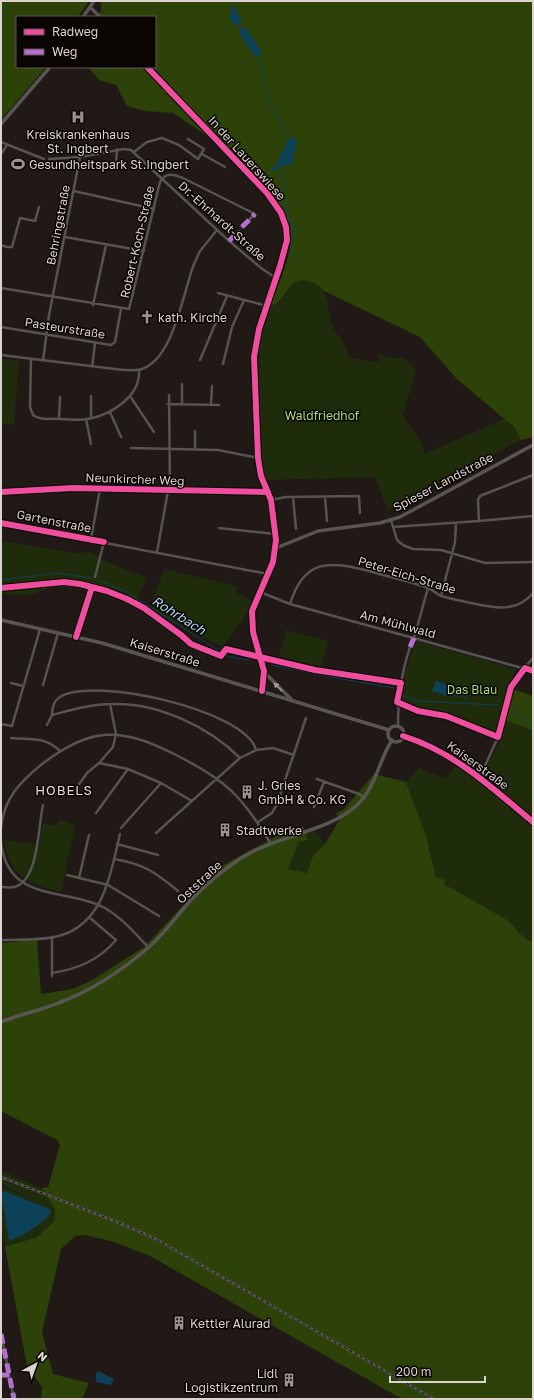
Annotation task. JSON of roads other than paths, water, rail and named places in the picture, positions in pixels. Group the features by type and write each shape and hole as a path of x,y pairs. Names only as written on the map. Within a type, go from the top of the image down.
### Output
{"main road":[{"path":"84,16 94,1"},
{"path":"90,7 99,16"},
{"path":"1,124 49,68"},
{"name":"In der Lauerswiese","path":"148,68 267,193 278,208 286,227 287,240 256,339 254,357 258,458 261,476 271,500 276,534 276,548"},
{"name":"Spieser Landstraße","path":"276,548 318,531 391,520 424,505 533,445"},
{"path":"262,691 263,669 251,620 254,604 268,574 276,548"},
{"name":"Kaiserstraße","path":"1,620 102,643 389,730"},
{"path":"263,669 294,702"},
{"path":"394,726 398,727 403,732 403,736 398,741 392,740 389,736 389,730 394,726"},
{"name":"Kaiserstraße","path":"403,736 438,749 480,776 533,822"},
{"name":"Oststraße","path":"1,1022 60,1003 84,992 124,968 148,947 212,881 242,858 271,844 333,820 350,810 364,798 375,780 385,751 392,740"}],"street":[{"path":"49,159 80,156 117,149 128,149 134,152 147,142 162,138 179,145 198,159 204,149 188,139"},
{"path":"1,142 44,159"},
{"path":"1,154 7,145"},
{"path":"116,162 117,149"},
{"name":"Dr.-Ehrhardt-Straße","path":"134,152 229,241 276,278"},
{"path":"202,154 225,167"},
{"name":"Behringstraße","path":"43,361 46,334 80,156"},
{"path":"162,178 168,174 177,175 255,214 242,227"},
{"name":"Robert-Koch-Straße","path":"121,309 129,309 162,178"},
{"path":"74,191 154,209"},
{"path":"1,245 7,248 12,247 20,218 34,221 39,207"},
{"path":"1,355 92,367 139,370 155,361 167,344 194,264 200,252 217,230"},
{"path":"229,241 239,230"},
{"path":"65,237 144,251"},
{"path":"93,304 106,245"},
{"path":"1,288 121,309"},
{"path":"218,293 267,306"},
{"path":"200,360 227,296"},
{"path":"223,364 232,327 244,300"},
{"name":"Pasteurstraße","path":"1,327 113,344 121,309"},
{"path":"92,367 95,342"},
{"path":"32,359 32,413 38,418 86,419 110,412 130,396 139,382 139,370"},
{"path":"182,384 182,403"},
{"path":"211,404 212,386"},
{"path":"157,552 169,491 169,395"},
{"path":"91,396 91,418"},
{"path":"130,396 154,432"},
{"path":"59,419 60,397"},
{"path":"168,404 219,404"},
{"path":"110,412 121,437"},
{"path":"86,419 91,444"},
{"path":"195,431 195,449"},
{"path":"131,448 218,450 258,458"},
{"path":"479,522 478,500 480,496 533,475"},
{"name":"Neunkircher Weg","path":"1,492 73,488 268,492"},
{"path":"91,539 100,489"},
{"path":"271,500 292,497 359,496 360,513"},
{"path":"292,497 296,529"},
{"path":"325,497 327,521"},
{"path":"393,527 479,522 533,516"},
{"path":"391,520 397,540 406,547 452,553 485,563 533,562"},
{"name":"Gartenstraße","path":"1,523 268,574"},
{"path":"441,596 456,537 456,523"},
{"path":"219,528 276,534"},
{"path":"95,577 104,542"},
{"name":"Peter-Eich-Straße","path":"290,604 295,589 305,575 318,567 332,564 348,566 428,588 441,596 491,607 507,608 522,603 533,593"},
{"path":"414,638 428,588"},
{"name":"Am Mühlwald","path":"260,592 290,604 533,671"},
{"path":"1,724 12,726 40,629"},
{"path":"43,685 58,633"},
{"path":"398,727 397,702 402,674 410,647"},
{"path":"480,776 498,737 511,687 533,658"},
{"path":"11,682 23,686"},
{"path":"47,725 52,715 52,707 55,702 69,692 104,690 154,697 199,710 246,735 255,746 256,750"},
{"path":"52,715 83,707 110,704 125,704 150,709 178,718 213,735 240,758"},
{"path":"72,794 87,773 99,763 113,747 116,734 110,704"},
{"path":"258,822 272,813 277,804 306,718"},
{"path":"1,828 7,803 14,789 60,751 84,739 116,734 131,736 157,745 218,778 237,795 258,822 271,844"},
{"path":"11,738 41,739 51,742 60,751"},
{"path":"156,833 240,758 256,750 273,748 294,755"},
{"path":"99,763 128,769 161,783 192,801"},
{"path":"96,812 128,769"},
{"path":"317,779 358,794 364,798"},
{"path":"314,807 324,782"},
{"path":"121,828 161,783"},
{"path":"1,888 13,887 22,882 29,874 34,862 43,805"},
{"path":"1,940 62,935 77,929 90,918 108,885 120,834"},
{"path":"80,878 89,835"},
{"path":"1,841 2,851 8,866 22,882 38,891 85,900 98,905 119,917 148,947"},
{"path":"117,844 158,855"},
{"path":"114,859 129,862 150,870 160,875 178,891"},
{"path":"67,875 108,885 159,916"},
{"path":"52,937 52,974 80,966 97,959 116,940 90,918"},
{"path":"1,1334 14,1399"},
{"path":"1,1375 9,1376"}],"water":[{"path":"233,4 242,22 236,26 229,18"},
{"path":"245,27 262,52 255,57 238,31"},
{"path":"289,138 297,139 292,164 281,166 272,172 270,170 276,165"},
{"path":"436,681 451,686 448,696 432,691"},
{"path":"454,687 468,691 469,693 464,698 462,696 451,697 455,695 452,693"},
{"path":"4,1191 50,1209 51,1213 32,1230 9,1241 1,1194"},
{"path":"98,1371 114,1379 111,1385 96,1382 96,1374"}],"waterway":[{"path":"238,23 242,29"},
{"path":"257,53 271,106 289,138"},
{"path":"281,166 285,204 293,231 290,255"},
{"name":"Rohrbach","path":"1,580 58,573 90,578"},
{"name":"Rohrbach","path":"100,581 125,591 229,657 250,660"},
{"name":"Rohrbach","path":"272,665 313,673"},
{"name":"Rohrbach","path":"315,674 394,688"},
{"name":"Rohrbach","path":"403,696 419,701 498,705"},
{"name":"Rohrbach","path":"510,707 533,728"}],"railway":[{"path":"1,1177 117,1222 156,1239 434,1399"}],"place":[{"name":"Kreiskrankenhaus St. Ingbert","path":"78,117"},
{"name":"Gesundheitspark St.Ingbert","path":"18,164"},
{"name":"kath. Kirche","path":"147,317"},
{"name":"J. Gries GmbH & Co. KG","path":"247,792"},
{"name":"Stadtwerke","path":"225,830"},
{"name":"Kettler Alurad","path":"179,1323"},
{"name":"Lidl Logistikzentrum","path":"289,1380"}],"district":[{"name":"HOBELS","path":"64,790"}],"park label":[{"name":"Waldfriedhof","path":"322,415"},
{"name":"Das Blau","path":"472,689"}]}
